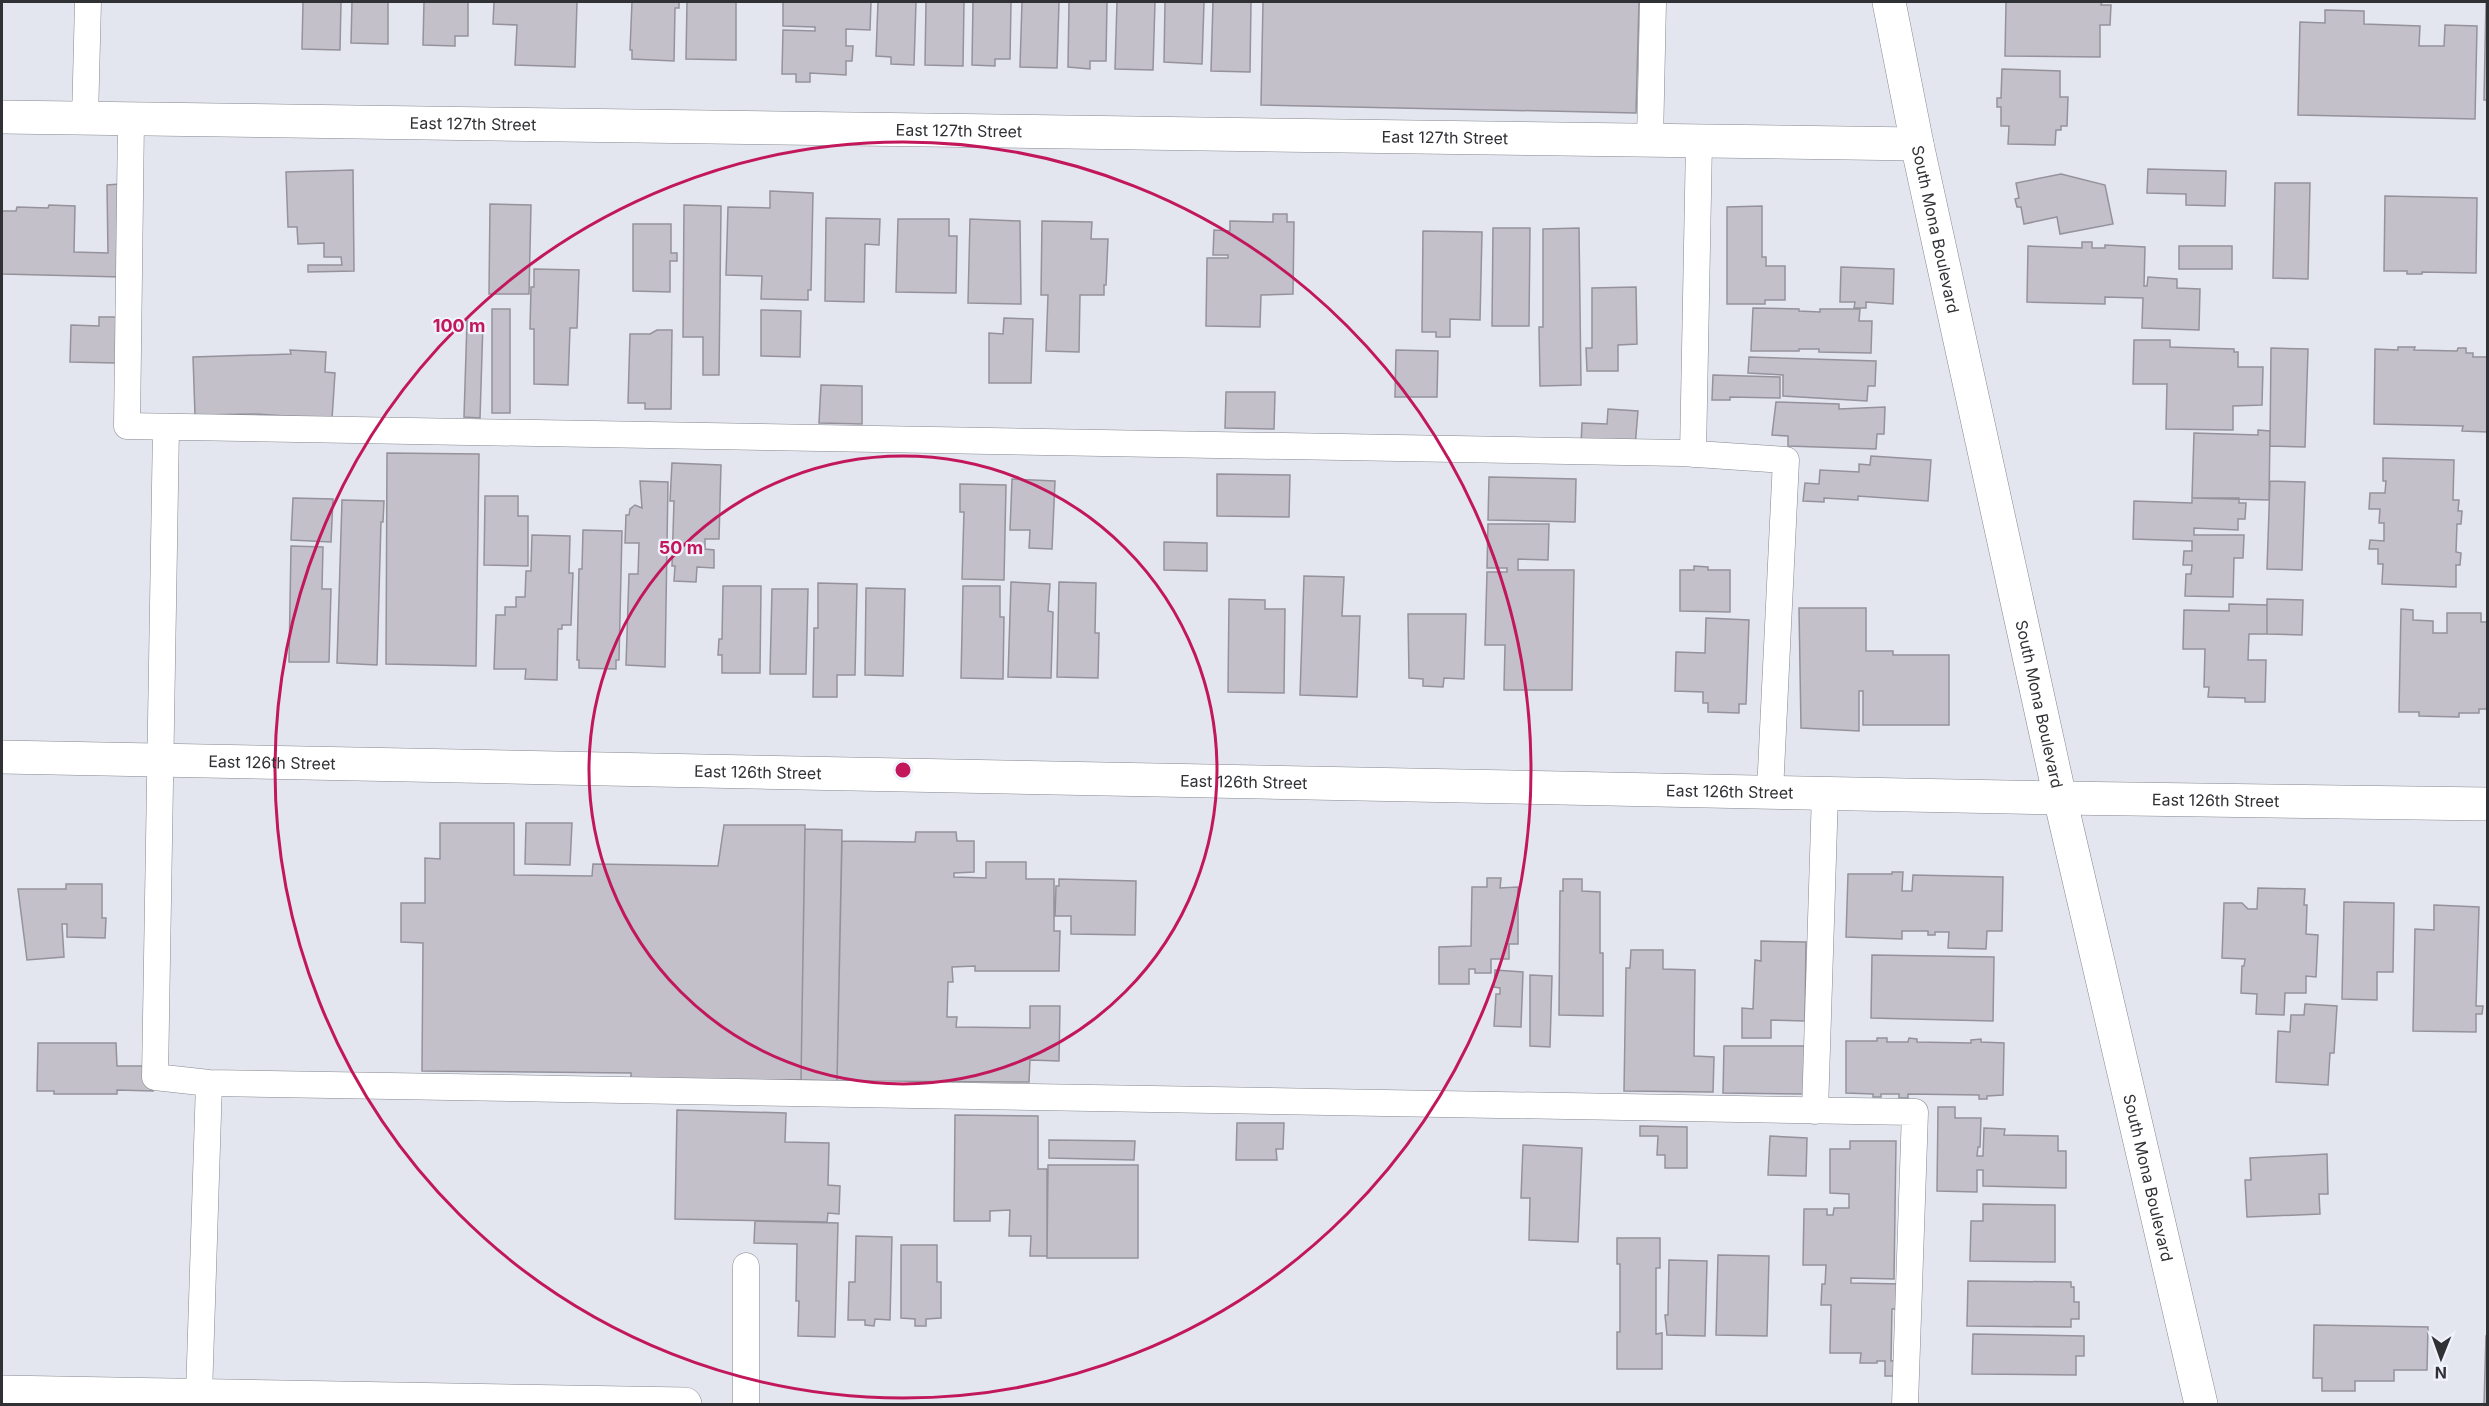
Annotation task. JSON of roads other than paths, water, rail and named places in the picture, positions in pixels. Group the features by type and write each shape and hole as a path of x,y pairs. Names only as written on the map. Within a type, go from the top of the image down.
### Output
{"street":[{"name":"South Mona Boulevard","path":"1889,2 1917,144 2060,798 2201,1404"},
{"name":"East 127th Street","path":"2,117 1917,144"},
{"name":"East 126th Street","path":"2,757 2060,798 2487,804"},
{"path":"2,1392 199,1395 251,1400 685,1404"}],"lane":[{"path":"86,119 88,2"},
{"path":"1650,141 1653,2"},
{"path":"131,120 127,426 1693,454 1786,460 1770,792"},
{"path":"1693,454 1699,142"},
{"path":"166,428 155,1077 209,1083 1915,1112 1905,1404"},
{"path":"1815,1111 1825,793"},
{"path":"199,1395 209,1083"},
{"path":"746,1266 746,1404"}]}
